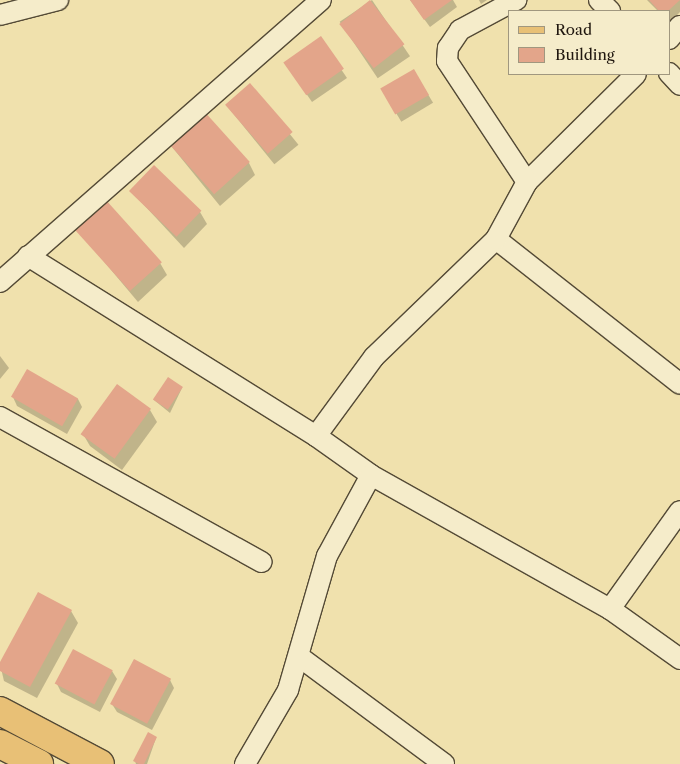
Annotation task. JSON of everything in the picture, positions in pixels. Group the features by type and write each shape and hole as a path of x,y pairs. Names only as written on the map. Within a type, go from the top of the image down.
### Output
{"main road":[{"path":"0,711 100,764"},
{"path":"2,748 38,764"}],"street":[{"path":"0,15 58,0"},
{"path":"0,282 321,0"},
{"path":"516,0 460,30 448,48 447,62 527,182"},
{"path":"599,0 609,10"},
{"path":"670,38 680,26"},
{"path":"670,74 680,85"},
{"path":"316,436 374,357 496,239 527,182 635,75"},
{"path":"496,239 680,384"},
{"path":"28,256 316,436 371,475 610,609 680,659"},
{"path":"0,418 262,562"},
{"path":"245,764 288,690 300,658 327,556 371,475"},
{"path":"610,609 680,511"},
{"path":"300,658 444,764"}],"building":[{"path":"370,0 404,44 374,68 339,24"},
{"path":"410,0 452,0 424,20"},
{"path":"649,0 680,0 669,10 658,10"},
{"path":"321,36 344,69 306,95 283,62"},
{"path":"414,69 429,95 395,114 380,88"},
{"path":"250,83 293,132 268,154 225,105"},
{"path":"203,110 250,162 214,194 167,142"},
{"path":"154,165 201,211 176,237 129,191"},
{"path":"105,199 162,262 130,291 73,228"},
{"path":"27,369 78,398 62,426 11,397"},
{"path":"168,377 183,387 168,409 153,399"},
{"path":"117,384 151,409 115,459 81,434"},
{"path":"38,592 72,610 30,687 0,671 0,662"},
{"path":"73,649 113,670 94,705 55,683"},
{"path":"134,659 171,679 147,724 110,704"},
{"path":"148,732 157,737 144,764 139,764 133,761"}]}
